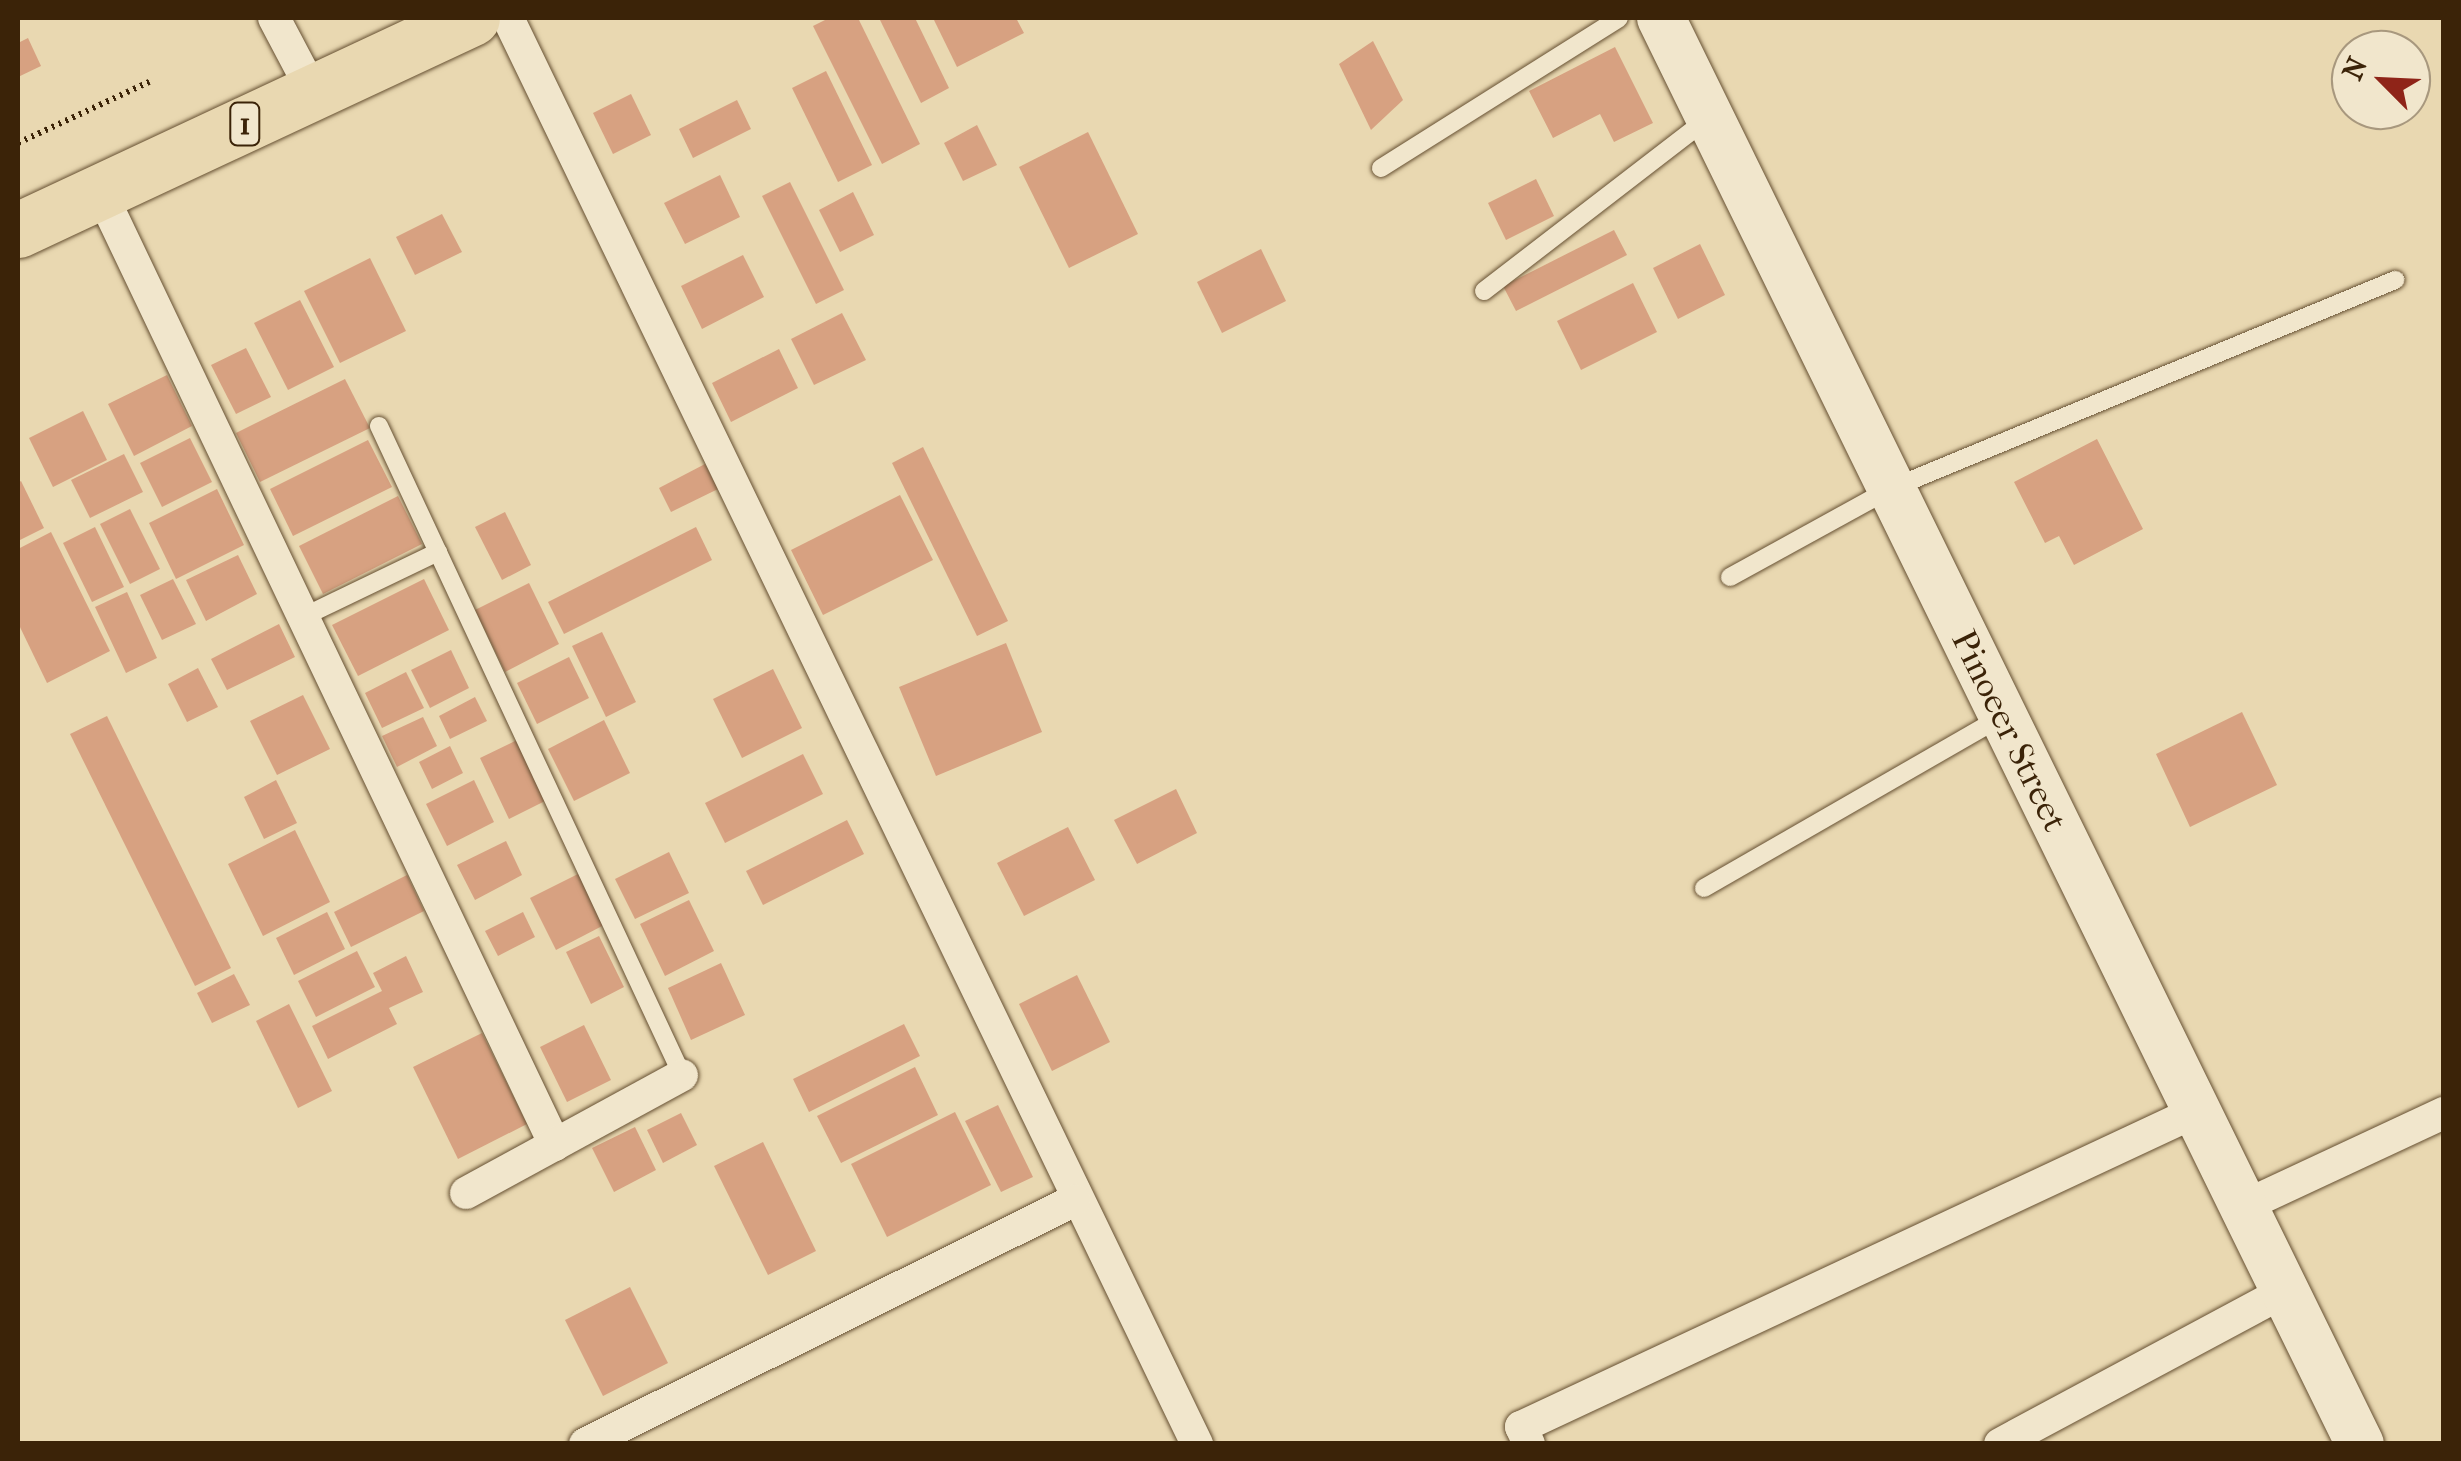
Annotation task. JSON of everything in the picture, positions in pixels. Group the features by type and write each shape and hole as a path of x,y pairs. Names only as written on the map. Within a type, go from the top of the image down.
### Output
{"highway":[{"name":"1","path":"18,230 313,92 445,23"}],"main road":[{"name":"Pinoeer Street","path":"1661,18 2360,1444"}],"street":[{"path":"274,18 313,92"},
{"path":"508,18 1074,1200 1197,1444"},
{"path":"100,192 555,1145"},
{"path":"466,1193 682,1075"},
{"path":"1529,1444 1521,1427 2195,1112"},
{"path":"2242,1206 2444,1114"},
{"path":"585,1444 1074,1200"},
{"path":"2000,1444 2284,1292"}],"lane":[{"path":"1381,168 1619,18"},
{"path":"1484,291 1710,117"},
{"path":"1730,576 1890,489 2395,280"},
{"path":"378,426 682,1075"},
{"path":"303,617 438,552"},
{"path":"1704,888 2002,717"}],"path":[{"path":"18,143 148,82"}],"building":[{"path":"829,18 858,18 920,144 882,164 813,26"},
{"path":"879,18 915,18 949,88 921,103"},
{"path":"933,18 1016,18 1024,33 957,67"},
{"path":"28,38 41,66 18,77 18,43"},
{"path":"1373,41 1403,100 1371,130 1339,64"},
{"path":"1615,47 1653,123 1614,142 1600,114 1553,138 1529,91"},
{"path":"826,71 872,165 838,182 792,88"},
{"path":"631,94 651,135 613,154 593,113"},
{"path":"737,100 751,129 693,158 679,129"},
{"path":"977,125 997,165 963,181 944,143"},
{"path":"1088,132 1138,234 1069,268 1019,167"},
{"path":"720,175 740,217 685,244 664,203"},
{"path":"1536,179 1554,216 1506,240 1488,203"},
{"path":"790,182 844,290 816,304 762,196"},
{"path":"853,192 874,235 840,252 819,210"},
{"path":"442,214 462,252 415,275 396,237"},
{"path":"1614,230 1627,255 1516,311 1503,286"},
{"path":"1700,244 1725,295 1678,319 1653,268"},
{"path":"1261,249 1286,301 1222,333 1197,282"},
{"path":"743,255 764,297 702,329 681,286"},
{"path":"370,258 406,331 340,363 304,291"},
{"path":"1633,283 1657,332 1581,370 1557,321"},
{"path":"300,300 334,367 288,390 254,323"},
{"path":"842,313 866,360 814,385 791,339"},
{"path":"246,348 271,397 236,414 211,365"},
{"path":"779,349 798,388 731,422 712,383"},
{"path":"167,375 192,426 134,456 108,404"},
{"path":"345,379 370,428 260,482 236,433"},
{"path":"83,411 107,460 53,487 29,438"},
{"path":"190,438 212,482 162,507 140,463"},
{"path":"2097,439 2143,529 2074,565 2059,536 2045,543 2014,482"},
{"path":"368,440 392,487 293,536 270,489"},
{"path":"923,447 1008,621 977,636 892,463"},
{"path":"124,454 143,492 90,518 71,480"},
{"path":"705,464 718,489 671,512 659,488"},
{"path":"21,481 44,528 18,541 18,483"},
{"path":"217,489 244,545 176,579 149,523"},
{"path":"900,495 933,560 823,615 791,550"},
{"path":"398,496 422,544 323,594 299,546"},
{"path":"130,509 160,569 130,584 100,524"},
{"path":"505,512 531,565 502,580 475,527"},
{"path":"95,527 124,587 92,602 63,543"},
{"path":"696,527 712,560 564,634 548,602"},
{"path":"51,532 110,651 47,683 18,623 18,549"},
{"path":"238,555 257,594 206,621 186,580"},
{"path":"173,579 196,624 162,640 140,595"},
{"path":"424,579 449,630 358,676 332,625"},
{"path":"529,583 559,644 505,672 475,610"},
{"path":"127,592 157,658 126,673 95,607"},
{"path":"279,624 295,657 227,690 211,659"},
{"path":"602,632 636,702 606,717 572,646"},
{"path":"1006,643 1042,732 936,776 899,687"},
{"path":"451,650 469,688 430,708 411,670"},
{"path":"569,657 589,698 537,724 517,683"},
{"path":"198,668 218,707 187,722 168,684"},
{"path":"773,669 802,728 742,758 713,699"},
{"path":"406,672 424,708 382,728 365,693"},
{"path":"303,695 330,749 277,775 250,721"},
{"path":"475,697 487,721 450,739 439,716"},
{"path":"2242,712 2277,785 2190,827 2156,754"},
{"path":"107,716 231,968 195,986 70,734"},
{"path":"423,717 437,746 397,767 382,736"},
{"path":"604,720 630,773 574,801 548,749"},
{"path":"517,740 547,800 509,819 480,758"},
{"path":"450,746 463,773 432,789 419,762"},
{"path":"803,754 823,794 725,843 705,803"},
{"path":"276,780 297,823 264,839 244,797"},
{"path":"474,780 494,822 447,846 426,804"},
{"path":"1176,789 1197,833 1137,864 1114,820"},
{"path":"847,820 864,854 763,905 746,871"},
{"path":"1068,827 1095,880 1024,916 997,863"},
{"path":"295,830 330,902 263,936 228,864"},
{"path":"506,841 522,875 475,900 457,865"},
{"path":"669,852 689,893 635,919 615,879"},
{"path":"580,873 606,924 556,950 530,898"},
{"path":"407,875 424,911 351,947 334,912"},
{"path":"689,900 714,951 665,976 640,924"},
{"path":"327,912 345,949 294,975 276,938"},
{"path":"523,912 535,937 498,956 485,931"},
{"path":"599,936 624,987 591,1004 566,952"},
{"path":"357,951 375,987 316,1017 298,981"},
{"path":"406,956 423,992 389,1008 397,1024 328,1059 312,1026 382,991 373,973"},
{"path":"721,963 745,1015 691,1040 668,988"},
{"path":"234,974 250,1005 212,1023 197,993"},
{"path":"1077,975 1110,1042 1052,1071 1019,1004"},
{"path":"289,1004 332,1091 298,1108 256,1021"},
{"path":"904,1024 920,1056 809,1112 793,1079"},
{"path":"584,1025 611,1080 567,1102 540,1047"},
{"path":"482,1033 527,1124 458,1159 413,1067"},
{"path":"915,1067 938,1115 841,1163 817,1116"},
{"path":"998,1105 1033,1177 1001,1192 965,1121"},
{"path":"955,1112 991,1185 887,1237 851,1164"},
{"path":"681,1113 697,1145 663,1163 647,1130"},
{"path":"635,1127 656,1170 614,1192 592,1148"},
{"path":"763,1142 816,1251 768,1275 714,1166"},
{"path":"630,1287 668,1363 603,1396 565,1320"}]}
